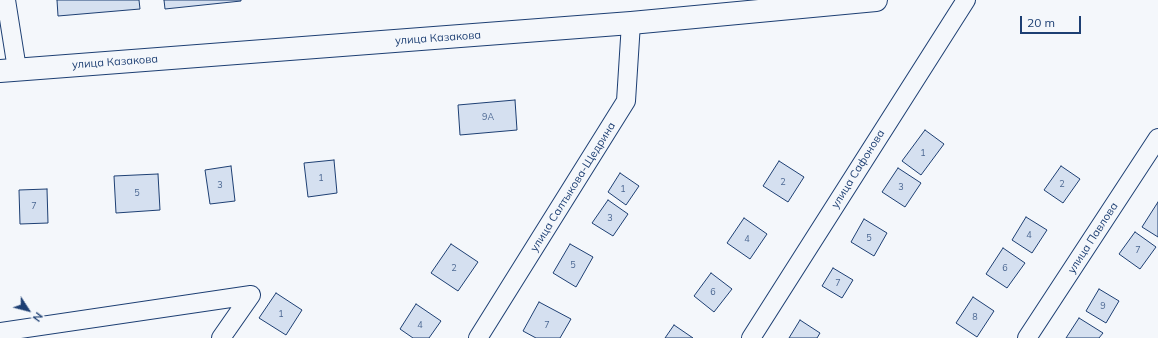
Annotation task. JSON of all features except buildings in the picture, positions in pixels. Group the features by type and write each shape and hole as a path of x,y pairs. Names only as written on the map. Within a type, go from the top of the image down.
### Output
{"main road":[{"name":"улица Казакова","path":"8,70 631,23 876,0"}],"street":[{"path":"6,0 8,70"},
{"name":"улица Сафонова","path":"751,338 966,0"},
{"name":"улица Салтыкова-Щедрина","path":"478,338 626,101 631,23"},
{"name":"улица Павлова","path":"1027,338 1158,138"},
{"path":"0,332 251,294 221,338"}]}
